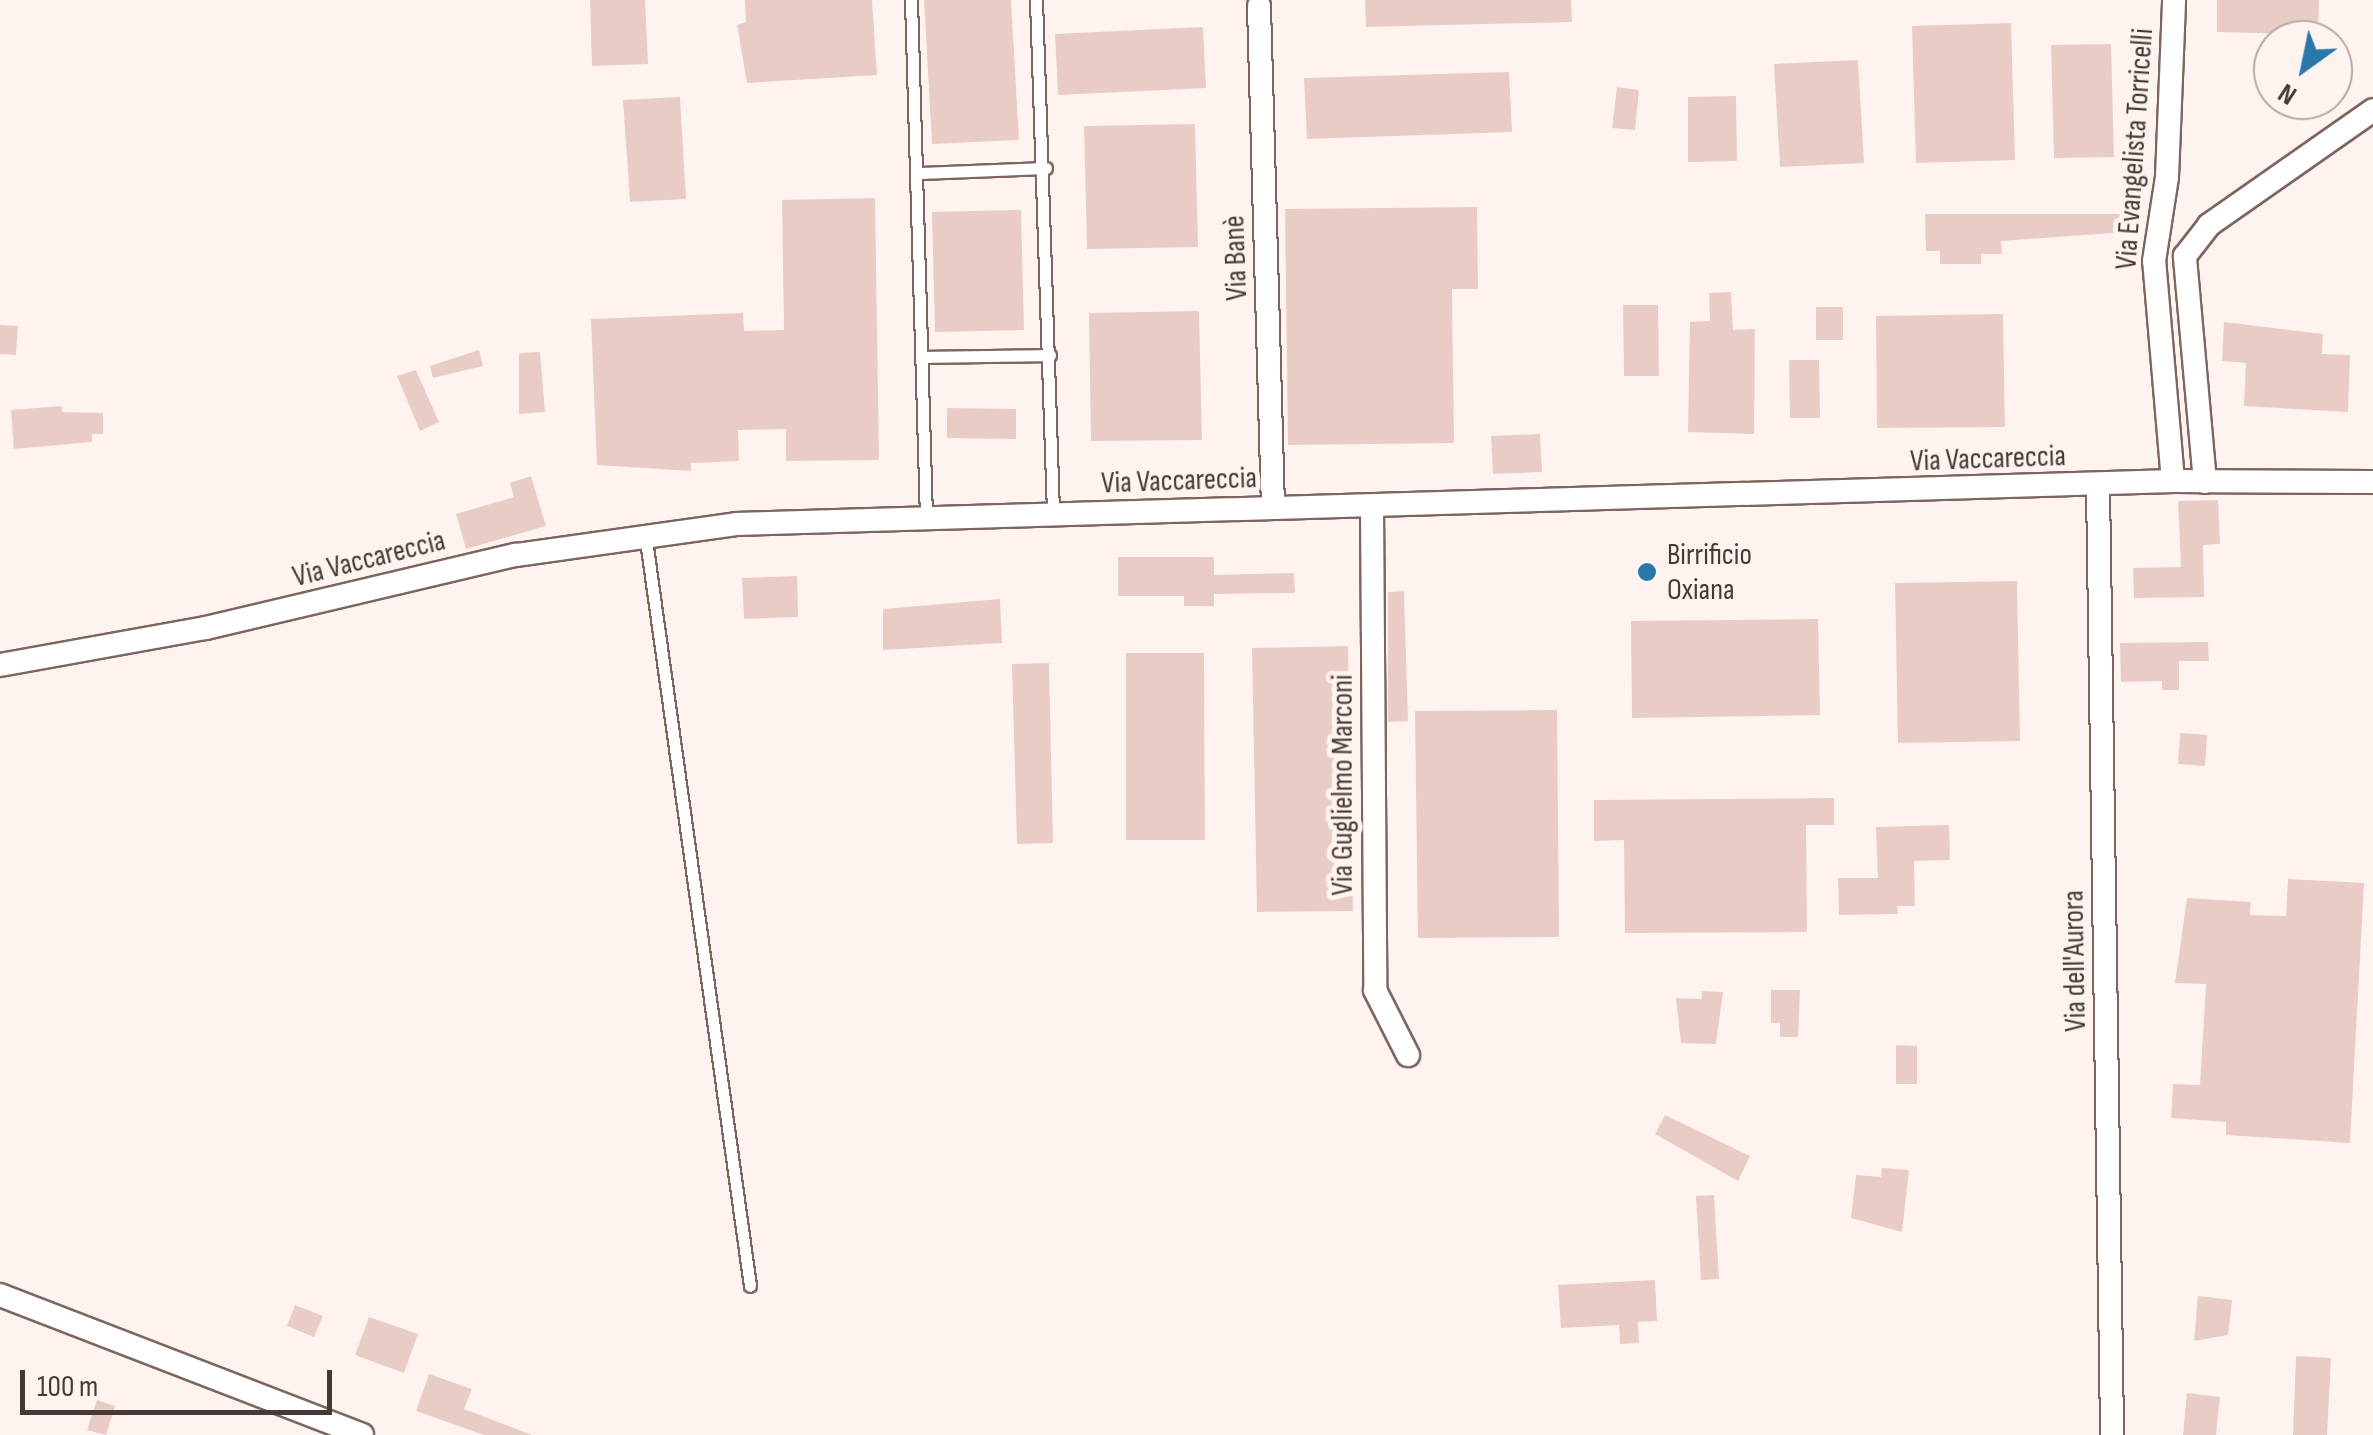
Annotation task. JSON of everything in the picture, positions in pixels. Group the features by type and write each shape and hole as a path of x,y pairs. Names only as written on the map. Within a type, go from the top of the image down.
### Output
{"street":[{"name":"Via Evangelista Torricelli","path":"2173,481 2154,261 2168,176 2174,0"},
{"name":"Via Banè","path":"1266,3 1273,508"},
{"path":"2205,482 2182,288 2188,250 2209,225 2373,110"},
{"name":"Via Vaccareccia","path":"0,664 152,640 484,562 645,533 1053,513 2173,481 2373,482"},
{"name":"Via dell'Aurora","path":"2098,486 2112,1435"},
{"name":"Via Guglielmo Marconi","path":"1372,506 1375,990 1408,1055"},
{"path":"0,1296 362,1435"}],"lane":[{"path":"911,0 926,356 926,518"},
{"path":"1036,0 1046,168 1053,513"},
{"path":"920,172 1046,168"},
{"path":"926,356 1050,355"},
{"path":"645,533 750,1286"}],"building":[{"path":"590,0 645,0 648,64 592,66"},
{"path":"745,0 872,0 877,75 747,83 737,25 746,22"},
{"path":"924,0 1011,0 1019,140 932,144"},
{"path":"1365,0 1571,0 1572,22 1366,27"},
{"path":"2217,0 2319,0 2318,20 2253,20 2253,33 2217,32"},
{"path":"2011,23 2015,160 1916,163 1912,26"},
{"path":"1203,27 1206,88 1058,95 1055,34"},
{"path":"2111,44 2114,157 2054,158 2051,45"},
{"path":"1858,60 1864,163 1780,167 1774,64"},
{"path":"1509,72 1512,132 1307,139 1304,78"},
{"path":"1617,87 1639,90 1635,130 1612,128"},
{"path":"1736,96 1737,161 1688,162 1688,97"},
{"path":"680,97 686,199 630,202 623,100"},
{"path":"1195,124 1198,247 1087,249 1084,126"},
{"path":"875,198 879,460 786,461 786,429 738,430 739,461 691,463 691,471 597,465 591,319 743,313 744,331 784,330 782,200"},
{"path":"1477,207 1478,289 1452,289 1454,443 1288,445 1285,209"},
{"path":"1021,210 1024,330 935,332 932,212"},
{"path":"1925,214 2124,214 2125,232 2001,241 2002,254 1981,254 1981,264 1940,264 1940,251 1926,251"},
{"path":"1731,292 1733,330 1755,329 1754,434 1688,432 1690,322 1710,321 1709,293"},
{"path":"1623,305 1658,305 1659,376 1624,376"},
{"path":"1816,307 1843,307 1843,340 1816,340"},
{"path":"1199,311 1202,440 1091,441 1089,313"},
{"path":"2003,314 2005,427 1877,428 1876,316"},
{"path":"2224,322 2323,334 2322,354 2350,355 2348,412 2244,406 2246,363 2222,361"},
{"path":"0,325 18,326 16,355 0,354"},
{"path":"479,350 483,366 433,378 430,366"},
{"path":"540,352 545,412 519,414 519,353"},
{"path":"1789,360 1819,360 1820,418 1790,418"},
{"path":"416,370 439,422 420,431 397,376"},
{"path":"62,406 62,412 103,413 103,434 92,434 92,442 14,449 11,410"},
{"path":"947,408 1016,409 1016,439 947,438"},
{"path":"1540,434 1542,472 1493,474 1491,436"},
{"path":"531,476 546,526 466,549 456,514 514,497 510,483"},
{"path":"2218,500 2220,544 2203,545 2204,597 2134,598 2133,568 2181,567 2178,501"},
{"path":"1118,557 1214,557 1214,575 1294,573 1295,593 1214,594 1214,606 1184,606 1184,596 1118,596"},
{"path":"797,576 798,617 744,619 742,578"},
{"path":"2017,581 2020,741 1898,743 1895,583"},
{"path":"1404,591 1408,721 1388,722 1388,592"},
{"path":"1000,599 1002,643 883,650 883,609"},
{"path":"1818,619 1820,715 1632,718 1631,621"},
{"path":"2208,642 2209,661 2179,661 2179,690 2162,690 2162,681 2121,682 2120,643"},
{"path":"1348,646 1353,911 1257,912 1252,648"},
{"path":"1126,653 1204,653 1205,840 1126,840"},
{"path":"1049,663 1053,843 1017,844 1012,664"},
{"path":"1557,710 1559,937 1418,938 1415,711"},
{"path":"2180,733 2207,735 2205,766 2178,764"},
{"path":"1834,798 1834,825 1806,825 1807,932 1625,933 1624,840 1594,841 1594,800"},
{"path":"1949,825 1950,860 1914,861 1915,906 1897,906 1898,914 1839,915 1838,878 1878,878 1876,827"},
{"path":"2288,879 2364,883 2350,1143 2226,1135 2226,1122 2171,1118 2173,1084 2200,1085 2206,984 2175,983 2187,898 2251,902 2250,915 2286,916"},
{"path":"1771,990 1800,990 1798,1037 1780,1037 1780,1023 1771,1023"},
{"path":"1702,991 1723,992 1716,1044 1681,1043 1676,998 1702,999"},
{"path":"1896,1045 1917,1046 1917,1084 1896,1084"},
{"path":"1665,1115 1750,1156 1738,1181 1655,1134"},
{"path":"1882,1168 1909,1170 1902,1232 1851,1218 1856,1175 1881,1177"},
{"path":"1714,1195 1719,1279 1701,1280 1696,1196"},
{"path":"1655,1280 1657,1321 1638,1322 1639,1343 1620,1344 1619,1325 1561,1328 1558,1285"},
{"path":"2198,1296 2232,1300 2228,1335 2194,1341"},
{"path":"295,1305 323,1316 314,1337 287,1326"},
{"path":"369,1317 418,1334 404,1373 355,1355"},
{"path":"2296,1356 2331,1358 2327,1435 2293,1435"},
{"path":"429,1374 472,1389 464,1409 532,1435 484,1435 416,1411"},
{"path":"2187,1393 2220,1397 2216,1435 2183,1435"},
{"path":"97,1400 115,1406 106,1435 87,1430"}],"place":[{"name":"Birrificio Oxiana","path":"1647,572"}]}
